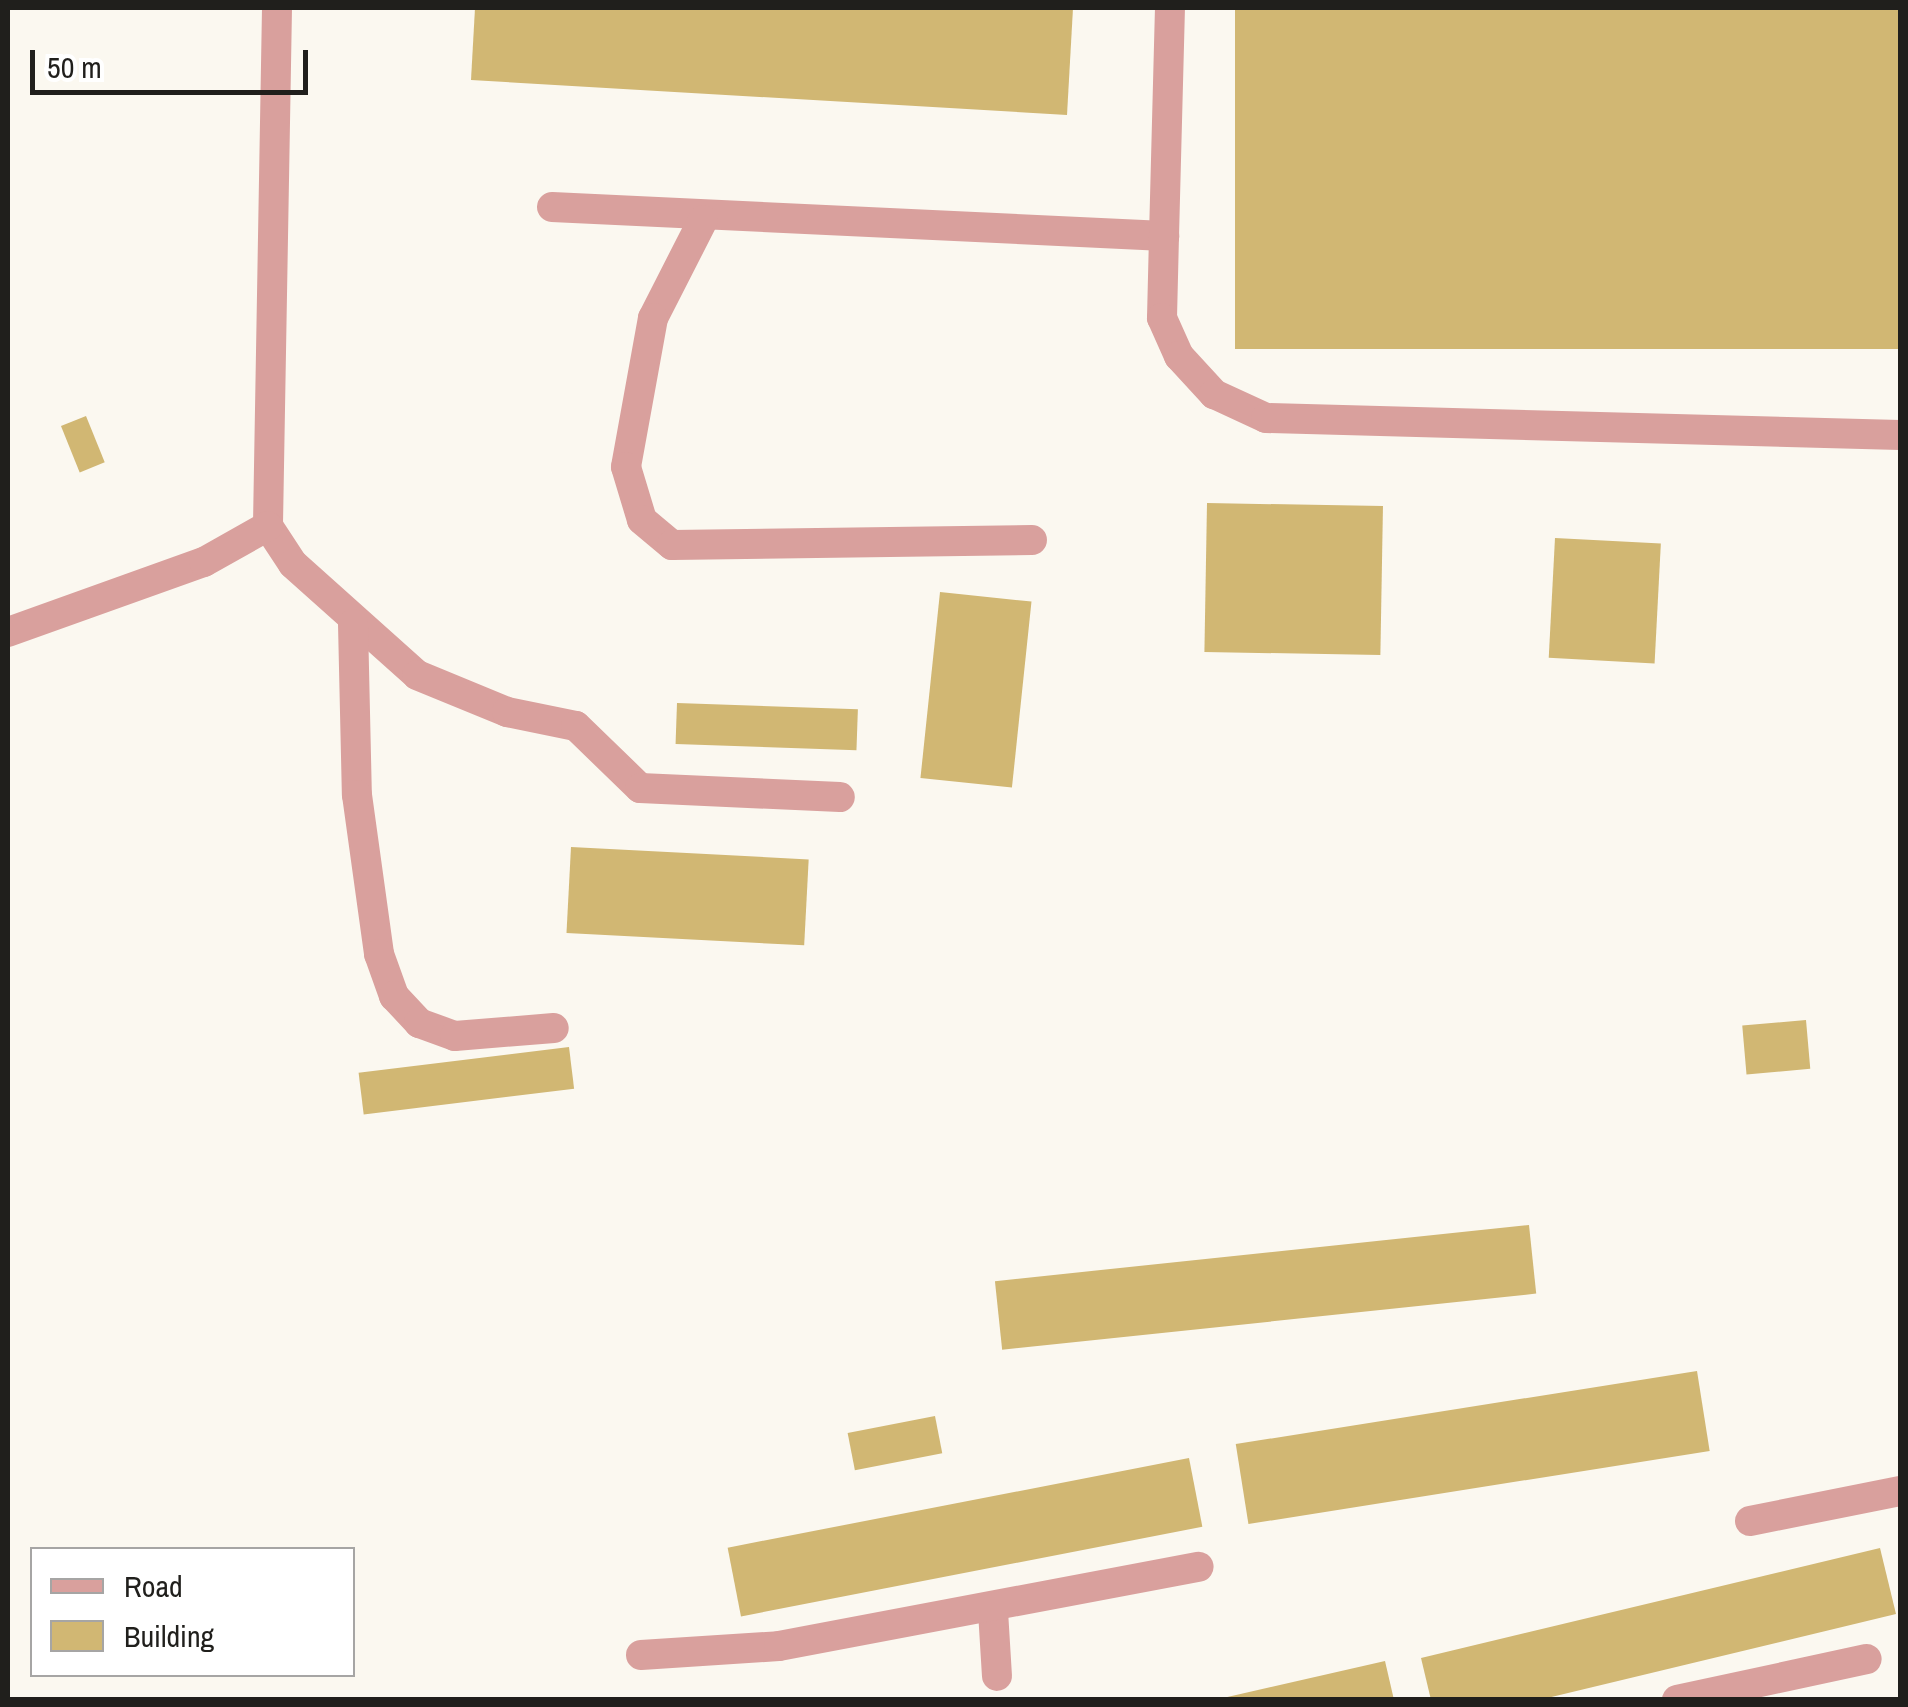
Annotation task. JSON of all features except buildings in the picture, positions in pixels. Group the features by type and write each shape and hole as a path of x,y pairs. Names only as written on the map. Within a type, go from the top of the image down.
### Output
{"street":[{"path":"277,8 268,526 353,624 417,676 507,712 576,726 640,788 840,796"},
{"path":"1170,8 1162,318 1179,356 1214,394 1266,418 1900,434"},
{"path":"552,207 703,220 1164,236"},
{"path":"703,220 653,318 626,467 642,520 672,545 1032,540"},
{"path":"8,632 204,562 268,526"},
{"path":"353,624 356,795 379,954 394,996 419,1023 456,1036 554,1028"},
{"path":"1750,1521 1900,1491"},
{"path":"641,1654 780,1646 993,1610 1199,1567"},
{"path":"993,1610 997,1676"},
{"path":"1677,1700 1867,1658"}]}
